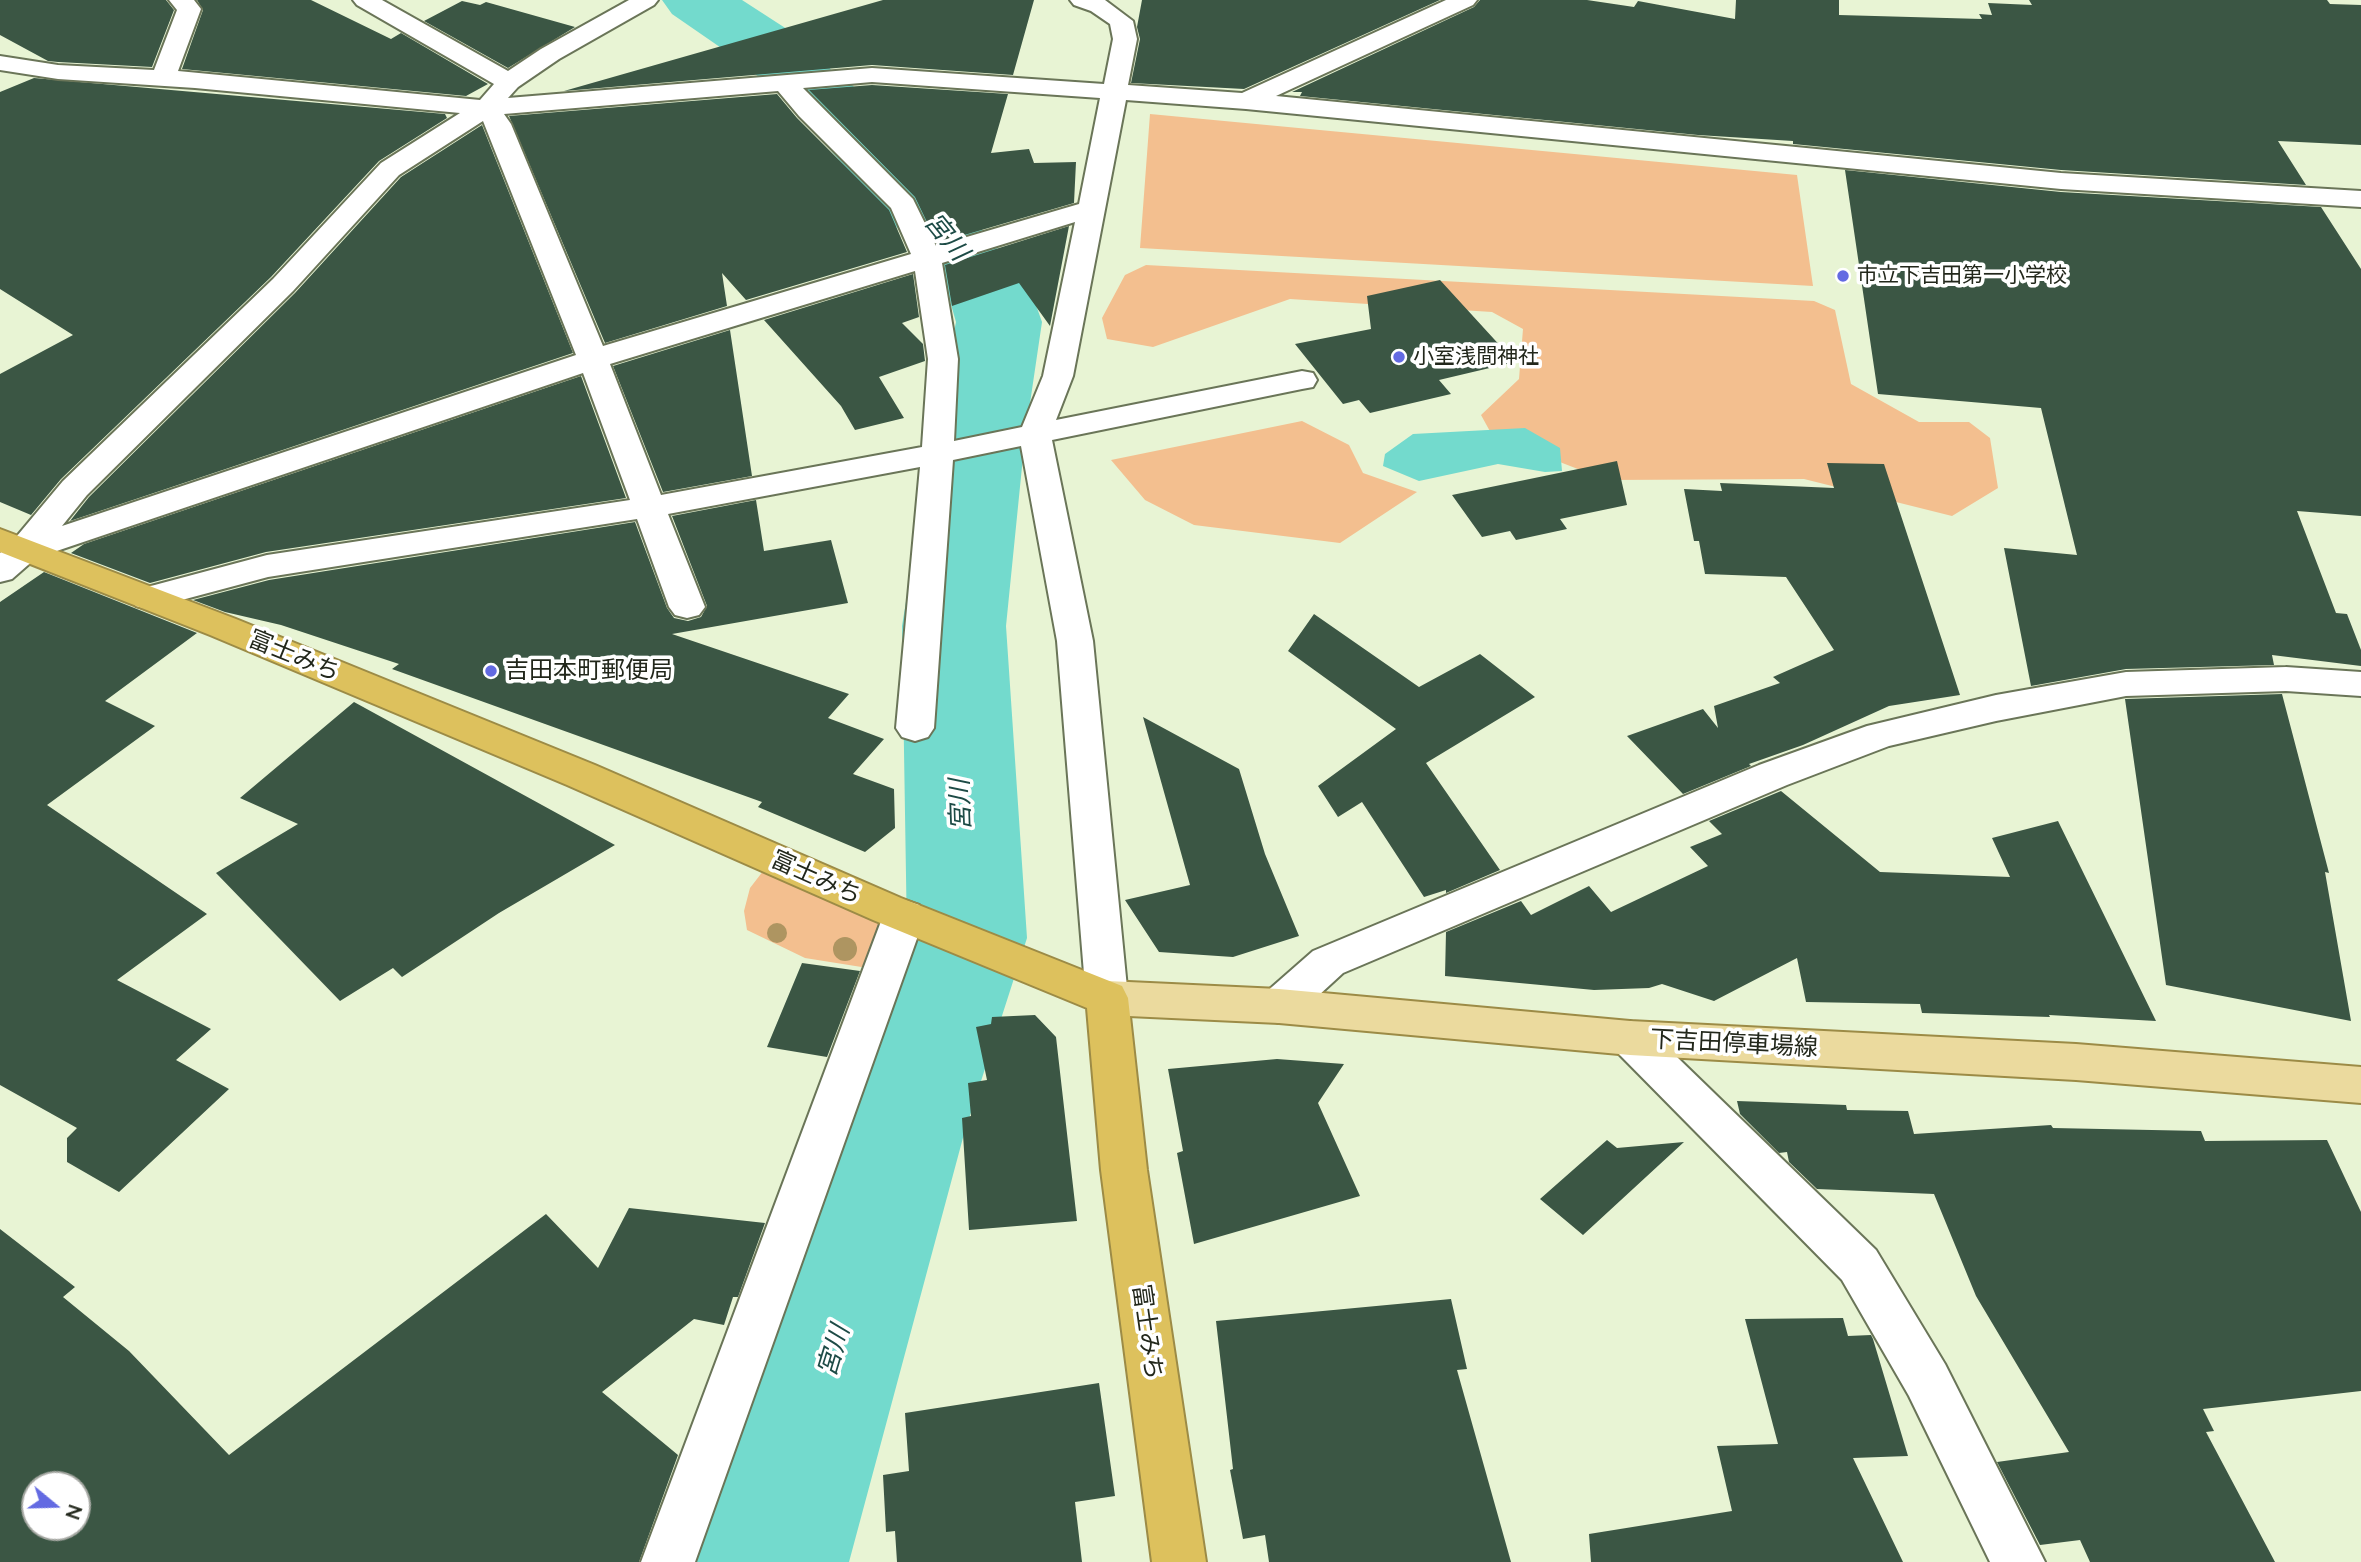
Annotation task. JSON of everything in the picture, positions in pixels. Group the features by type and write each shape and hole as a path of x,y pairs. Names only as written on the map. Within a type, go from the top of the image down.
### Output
{"highway":[{"name":"富士みち","path":"8,554 148,598 569,770 737,854 914,920 1107,998 1124,1170 1179,1562"}],"main road":[{"name":"下吉田停車場線","path":"1107,998 1279,1006 1630,1038 2076,1062 2361,1085"}],"street":[{"path":"163,78 189,9 181,0"},
{"path":"365,0 509,82"},
{"path":"8,554 282,285 390,169 486,108 509,82 550,54 646,0"},
{"path":"1082,0 1099,6 1121,21 1125,39 1058,376 1035,434 1075,642 1107,998"},
{"path":"1246,101 1465,0"},
{"path":"0,63 58,72 163,78 486,108 872,75 1246,101 2061,181 2361,200"},
{"path":"783,82 808,111 903,205 927,258 943,359 932,543 915,728"},
{"path":"486,108 498,124 593,359 687,607"},
{"path":"8,554 593,359 1090,209"},
{"path":"148,598 267,566 649,507 938,454 1302,380"},
{"path":"1279,1006 1328,962 1773,775 1880,735 1996,708 2126,684 2286,679 2361,684"},
{"path":"668,1562 914,920"},
{"path":"1630,1038 1859,1265 1927,1380 2018,1562"}],"shaded area":[{"path":"1150,114 1797,175 1813,286 1140,248"},
{"path":"1146,265 1814,301 1835,310 1851,384 1919,422 1969,422 1990,438 1998,488 1952,516 1804,479 1606,480 1547,457 1508,464 1481,415 1519,379 1523,329 1492,312 1290,299 1153,347 1107,339 1102,318 1125,275"},
{"path":"1302,421 1349,445 1363,473 1417,492 1340,543 1194,525 1145,500 1111,460"},
{"path":"767,866 894,919 874,969 805,958 747,930 744,911 750,888"}],"water":[{"path":"1525,428 1560,448 1562,471 1545,472 1498,464 1419,481 1383,466 1385,454 1413,434"}],"building":[{"path":"0,0 166,0 174,10 152,67 58,62 48,61 0,35"},
{"path":"197,0 311,0 391,39 401,33 488,84 466,96 182,69 203,10"},
{"path":"883,0 1034,0 1013,75 872,65 564,91"},
{"path":"1142,0 1440,0 1244,89 1131,83 1140,39 1137,27"},
{"path":"1480,0 1587,0 1634,7 1638,1 1735,19 1736,0 1839,0 1839,15 1982,19 1979,14 1992,15 1988,3 2032,5 2029,0 2327,0 2330,4 2361,5 2361,145 2278,141 2306,185 2061,170 1793,144 1793,141 1698,135 1300,96 1302,92 1292,92 1474,7"},
{"path":"462,1 480,5 486,2 575,27 508,68 424,21"},
{"path":"34,78 445,114 447,118 379,161 271,277 61,479 31,515 0,502 0,374 73,335 0,289 0,92"},
{"path":"872,85 1008,94 991,153 1029,149 1034,163 1076,162 1074,203 937,243 915,197 809,90"},
{"path":"777,94 797,118 889,210 907,252 746,300 722,273 727,306 605,343 509,116"},
{"path":"482,125 573,353 70,521 89,497 295,293 401,177"},
{"path":"1845,170 2061,192 2321,207 2361,269 2361,516 2297,511 2336,613 2347,614 2361,650 2361,666 2272,655 2274,665 2126,669 2031,686 2004,548 2077,555 2041,408 1878,394"},
{"path":"1069,226 1050,326 1019,283 952,306 945,265"},
{"path":"913,274 919,317 902,323 923,344 925,361 879,377 904,418 855,430 841,406 764,320"},
{"path":"1440,280 1515,362 1439,380 1451,394 1370,413 1359,400 1343,404 1295,344 1371,329 1367,296"},
{"path":"730,330 752,476 663,492 613,366"},
{"path":"581,376 626,498 266,552 150,583 71,553 84,544"},
{"path":"1617,461 1627,505 1560,519 1567,529 1516,540 1510,531 1482,537 1452,495"},
{"path":"1827,463 1884,464 1960,695 1889,706 1683,794 1627,736 1703,709 1718,728 1714,706 1780,683 1773,677 1834,650 1786,577 1705,574 1699,541 1694,541 1684,489 1722,491 1720,483 1834,488"},
{"path":"756,500 764,551 831,540 848,603 672,634 849,694 828,718 884,739 853,774 894,789 895,828 865,852 758,807 762,802 392,669 399,664 281,625 225,612 193,600 269,580 635,522 667,608 674,618 688,621 701,617 707,606 672,516"},
{"path":"44,572 197,633 105,701 155,726 47,805 207,914 117,980 211,1029 176,1060 229,1089 119,1192 67,1162 67,1138 77,1128 0,1085 0,602"},
{"path":"1314,614 1419,687 1480,654 1535,697 1426,763 1500,870 1446,893 1446,890 1424,897 1362,802 1338,817 1318,786 1396,729 1288,651"},
{"path":"2282,694 2329,873 2325,872 2351,1021 2166,985 2125,699"},
{"path":"354,702 615,845 499,913 402,977 393,968 340,1001 216,873 298,824 240,798"},
{"path":"1143,717 1239,769 1265,854 1299,936 1233,957 1159,952 1125,900 1190,885"},
{"path":"1781,791 1880,872 2010,877 1992,838 2058,821 2156,1021 2049,1015 2050,1017 1922,1013 1920,1004 1806,1002 1797,958 1714,1001 1662,984 1649,988 1594,990 1445,976 1446,932 1521,901 1531,915 1589,886 1611,912 1708,866 1690,847 1722,834 1709,821"},
{"path":"802,963 860,971 827,1057 767,1047"},
{"path":"1035,1015 1056,1037 1077,1221 969,1230 962,1118 971,1116 968,1083 987,1080 976,1027 991,1024 992,1017"},
{"path":"1277,1059 1344,1064 1318,1103 1360,1196 1194,1244 1177,1153 1183,1151 1168,1069"},
{"path":"1737,1101 1846,1105 1847,1110 1908,1111 1914,1134 2051,1125 2053,1128 2201,1131 2205,1141 2327,1140 2361,1212 2361,1391 2203,1409 2214,1431 2206,1432 2275,1562 2090,1562 2080,1540 2040,1545 1997,1462 2069,1452 1976,1296 1934,1194 1817,1189 1789,1162 1787,1152 1779,1153 1740,1114"},
{"path":"1607,1140 1617,1148 1684,1142 1583,1235 1540,1199"},
{"path":"629,1208 765,1223 738,1297 733,1297 724,1325 694,1319 602,1392 678,1455 639,1562 0,1562 0,1229 75,1287 63,1297 129,1351 229,1455 546,1214 598,1268"},
{"path":"1451,1299 1467,1369 1457,1370 1511,1562 1269,1562 1265,1535 1243,1539 1230,1470 1233,1469 1216,1321"},
{"path":"1843,1318 1848,1336 1871,1335 1873,1339 1908,1456 1853,1458 1903,1562 1591,1562 1589,1534 1732,1511 1717,1446 1778,1444 1745,1319"},
{"path":"1099,1383 1115,1496 1075,1502 1082,1562 897,1562 895,1531 886,1532 883,1475 909,1471 905,1413"}],"waterway":[{"name":"宮川","path":"696,0 768,48 797,73"},
{"name":"宮川","path":"771,1562 898,1134 967,938 954,626 979,437 999,322 989,291 927,213 814,88"}],"place":[{"name":"市立下吉田第一小学校","path":"1843,276"},
{"name":"小室浅間神社","path":"1399,357"},
{"name":"吉田本町郵便局","path":"491,671"}]}
